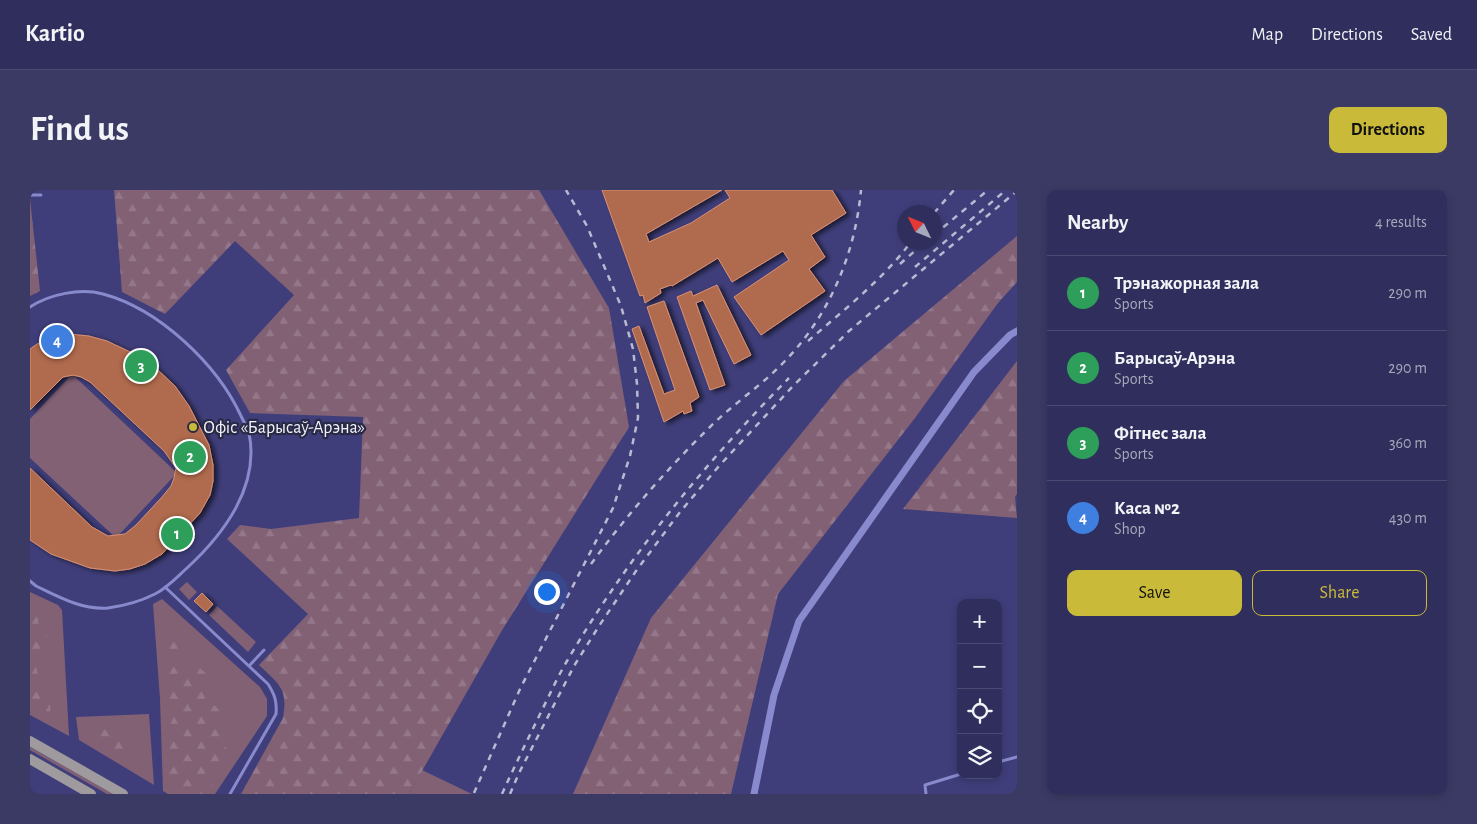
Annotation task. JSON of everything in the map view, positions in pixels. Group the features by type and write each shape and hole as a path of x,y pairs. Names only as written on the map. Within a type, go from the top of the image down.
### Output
{"street":[{"path":"754,794 774,695 799,621 974,372 1010,335 1017,331"},
{"path":"30,741 123,794"},
{"path":"30,759 91,794"}],"lane":[{"path":"30,195 42,194"},
{"path":"30,307 39,301 54,296 82,292 103,294 157,320 189,346 224,386 239,411 249,433 251,464 239,503 224,529 208,548 155,594 108,608 82,606 36,586 30,581"},
{"path":"165,587 268,684 275,694 277,702 276,714 230,794"},
{"path":"249,666 264,650"},
{"path":"1002,761 1017,756"},
{"path":"926,794 925,785 957,775"}],"green space":[{"path":"114,190 539,190 609,308 629,427 501,632 409,794 241,794 283,718 284,700 281,688 259,665 308,614 227,539 240,525 271,529 359,518 363,417 250,413 226,370 294,295 235,241 165,314 122,292"},
{"path":"30,199 40,291 30,296"},
{"path":"1017,236 1017,282 998,303 915,418 778,594 731,794 573,794 651,618 844,381"},
{"path":"1017,361 1017,494 1015,497 1017,518 903,509"},
{"path":"72,374 177,473 116,538 30,458 30,419"},
{"path":"187,582 197,592 189,600 179,589"},
{"path":"30,592 58,605 62,610 69,736 30,715"},
{"path":"162,599 260,687 267,699 267,716 215,794 168,794 163,791 160,699 153,604"},
{"path":"217,606 256,642 248,652 209,615"},
{"path":"30,611 36,612 39,617 38,622 46,632 49,651 43,658 35,659 38,673 30,678"},
{"path":"173,641 179,646 183,673 197,666 207,674 209,682 205,690 206,697 208,702 218,709 223,718 220,741 226,746 227,755 211,778 212,785 208,794 185,791 165,779 167,771 171,767 167,755 165,733 174,713 171,706 164,701 170,675 165,656 167,645"},
{"path":"30,683 31,686 48,699 50,702 50,712 43,711 30,704"},
{"path":"149,714 154,785 79,740 76,717"},
{"path":"93,724 101,726 108,732 125,734 129,744 128,752 117,754 108,746 95,741 90,736 88,728"},
{"path":"30,747 113,794 107,794 30,750"},
{"path":"422,770 472,794 409,794"}],"building":[{"path":"602,190 722,190 646,234 649,242 691,223 730,198 725,190 832,190 846,213 811,235 825,257 809,269 825,291 761,335 734,297 789,260 783,251 732,282 718,258 672,286 660,289 661,293 645,303 643,295 640,296"},
{"path":"717,285 751,355 734,364 703,300 696,303 725,385 710,390 677,297 691,291 693,296"},
{"path":"664,301 699,397 690,403 692,411 684,414 683,411 664,422 632,329 639,326 664,394 675,390 647,307"},
{"path":"69,334 89,336 107,341 143,358 175,386 189,406 209,445 213,465 213,481 210,495 200,513 162,554 145,564 130,569 115,571 90,568 51,554 30,540 30,468 92,527 108,536 125,534 136,525 171,486 176,468 164,451 90,382 81,377 73,375 63,377 30,410 30,349 53,337"},
{"path":"202,593 213,604 206,612 194,601"}],"railway":[{"path":"474,793 520,689 613,508 630,456 638,418 633,349 621,306 587,226 566,190"},
{"path":"591,564 633,510 663,476 719,419 784,362 814,325 827,305 846,261 853,238 861,190"},
{"path":"941,205 954,190"},
{"path":"942,228 988,190"},
{"path":"915,267 1006,190"},
{"path":"510,794 574,666 636,571 680,512 719,466 793,386 849,331 1017,191"},
{"path":"808,341 875,282 905,250"},
{"path":"900,264 916,250"},
{"path":"502,794 561,672 615,585 697,478 789,378"}],"place":[{"name":"Каса №2","path":"57,341"},
{"name":"Фітнес зала","path":"141,366"},
{"name":"Офіс «Барысаў-Арэна»","path":"193,427"},
{"name":"Барысаў-Арэна","path":"190,457"},
{"name":"Трэнажорная зала","path":"177,534"}]}
